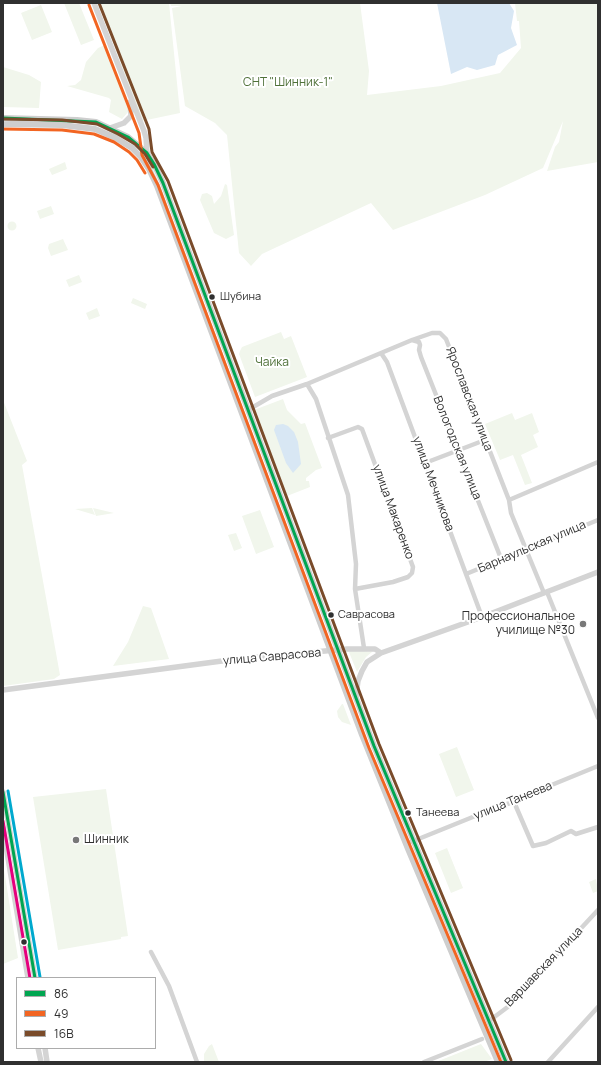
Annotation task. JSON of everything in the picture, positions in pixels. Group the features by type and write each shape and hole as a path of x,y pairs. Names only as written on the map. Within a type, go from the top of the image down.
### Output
{"main road":[{"path":"3,118 78,120 96,122 128,137 147,153 163,183 338,650 412,842 506,1062"},
{"path":"3,124 62,125 95,129 124,143 145,162 157,186 330,651 406,844 485,1038 498,1062"},
{"path":"485,1038 494,1034"}],"street":[{"path":"94,3 146,138 147,153"},
{"path":"110,128 124,123 131,116 128,92"},
{"name":"Ярославская улица","path":"248,410 272,396 307,384 412,340 432,333 440,333 446,339 509,500 511,513 526,551 598,718"},
{"name":"Вологодская улица","path":"412,340 418,342 420,345 419,350 421,357 502,561"},
{"name":"улица Мечникова","path":"381,353 387,362 482,617"},
{"path":"307,384 316,399 348,495 356,564 355,589 364,648"},
{"name":"улица Макаренко","path":"328,438 358,427 362,429 413,567 412,573 393,582 355,589"},
{"path":"425,462 485,440"},
{"path":"509,500 598,462"},
{"name":"Барнаульская улица","path":"466,574 502,561 598,520"},
{"path":"356,696 358,681 367,662 381,653 482,617 598,572"},
{"name":"улица Саврасова","path":"3,690 237,659 364,648 376,649 381,653"},
{"name":"улица Танеева","path":"406,844 487,811 514,802 598,766"},
{"path":"3,792 34,977"},
{"path":"514,802 533,846 546,843 571,831 576,834 598,827"},
{"path":"3,828 28,977"},
{"name":"Варшавская улица","path":"489,1021 509,1006 598,910"},
{"path":"151,952 179,1011 197,1062"},
{"path":"548,1062 598,1007"},
{"path":"424,1062 485,1038"},
{"path":"38,1049 41,1062"},
{"path":"45,1049 47,1062"}],"green space":[{"path":"64,3 79,3 94,40 81,45"},
{"path":"98,3 169,3 180,113 142,121"},
{"name":"СНТ \"Шинник-1\"","path":"170,3 360,3 369,71 367,95 441,86 500,73 521,48 519,21 517,21 515,3 598,3 598,162 547,171 555,147 559,142 563,121 543,168 485,195 393,230 371,203 262,254 251,266 239,253 227,135 215,123 185,106 172,8 182,6 171,6"},
{"path":"41,5 52,32 32,40 21,13"},
{"path":"105,45 128,103 128,112 122,119 109,112 111,100 109,98 67,86 75,85 81,80 86,62 98,48"},
{"path":"3,67 29,75 41,82 39,108 3,107"},
{"path":"65,162 67,169 52,175 49,169"},
{"path":"225,184 227,185 234,235 226,239 214,233 200,200 202,194 207,193 212,196 214,204 221,196"},
{"path":"51,206 54,214 40,219 37,211"},
{"path":"10,222 14,222 16,226 14,230 10,230 8,228 8,224"},
{"path":"63,239 68,250 51,256 48,248 49,244"},
{"path":"79,275 82,282 69,287 66,280"},
{"path":"133,298 147,304 145,309 131,303"},
{"path":"97,308 100,316 89,320 86,313"},
{"name":"Чайка","path":"281,332 284,339 291,336 307,377 255,397 239,354 240,351 242,347"},
{"name":"Чайка","path":"283,399 287,410 301,424 305,423 322,468 316,470 306,478 306,481 309,481 310,487 287,496 254,410"},
{"path":"3,400 27,461 22,465 60,675 54,679 3,686"},
{"path":"512,413 515,420 532,413 539,432 533,435 538,447 521,455 532,483 525,485 513,455 500,460 485,424"},
{"path":"92,508 95,515 75,509"},
{"path":"93,508 114,513 96,516"},
{"path":"260,510 274,547 256,554 242,516"},
{"path":"236,533 242,548 234,551 228,535"},
{"path":"143,606 151,608 169,659 113,666 128,642"},
{"path":"352,650 372,652 366,657 357,672 349,652"},
{"path":"342,704 351,725 342,722 338,717 337,711"},
{"path":"457,747 474,790 456,797 439,754"},
{"name":"Шинник","path":"106,789 128,936 121,937 121,939 58,950 33,797"},
{"path":"447,848 463,888 451,893 435,853"},
{"path":"3,863 18,958 3,964"},
{"path":"596,879 598,891 593,893 589,882"},
{"path":"212,1044 219,1062 204,1062 204,1054"},
{"path":"481,1044 492,1059 484,1062 436,1062"}],"water":[{"path":"437,3 509,3 514,11 511,28 517,45 498,55 495,65 477,70 467,67 451,74"},
{"path":"283,424 288,426 294,432 298,442 301,464 293,473 286,463 274,430 276,425"}],"transit line":[{"name":"16В","path":"99,3 149,129 152,152 168,181 379,744 511,1060"},
{"name":"49","path":"89,5 139,133 142,155 158,185 369,748 501,1062"},
{"name":"86","path":"3,118 96,122 128,137 147,153 154,164 163,183 374,746 506,1062"},
{"name":"16В","path":"3,119 62,120 97,124 135,144 145,154 153,167"},
{"name":"49","path":"3,129 62,130 94,134 114,142 129,152 137,160 145,173"},
{"path":"8,791 40,977"},
{"name":"86","path":"3,792 35,977"},
{"path":"3,821 30,977"}],"place":[{"name":"Шубина","path":"212,297"},
{"name":"Саврасова","path":"331,615"},
{"name":"Профессиональное училище №30","path":"583,624"},
{"name":"Танеева","path":"408,813"},
{"name":"Шинник","path":"76,840"}]}
